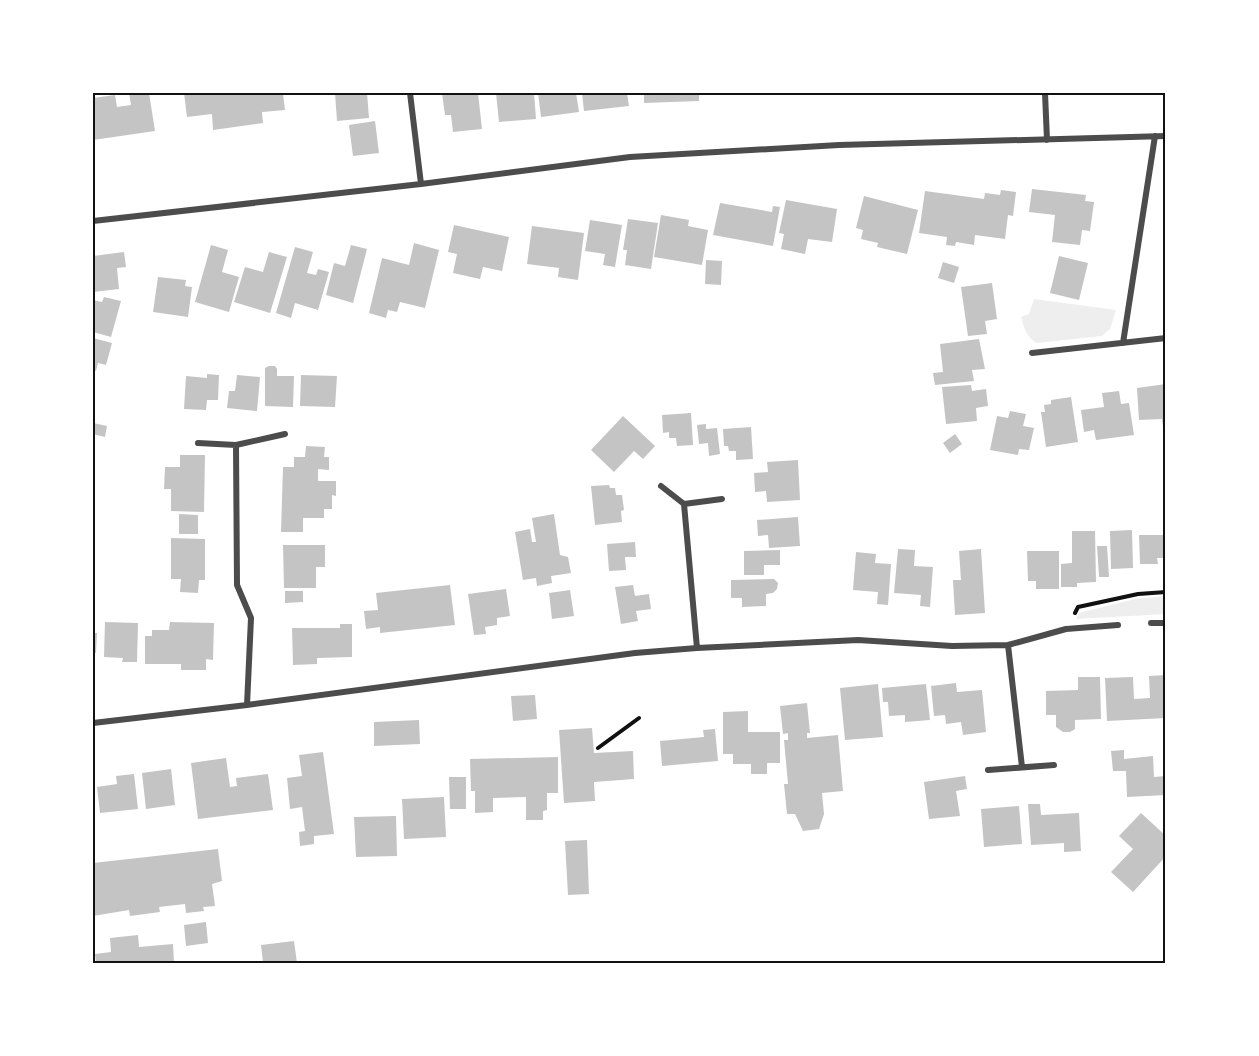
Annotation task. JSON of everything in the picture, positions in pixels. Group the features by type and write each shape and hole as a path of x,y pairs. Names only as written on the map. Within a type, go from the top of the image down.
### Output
{"street":[{"path":"410,93 421,184"},
{"path":"1045,93 1047,140"},
{"path":"1123,343 1155,136"},
{"path":"93,221 630,158 839,144 1166,136"},
{"path":"1032,353 1166,338"},
{"path":"198,443 236,445 285,435"},
{"path":"236,445 237,585 251,618 248,705"},
{"path":"661,486 684,504 722,499"},
{"path":"684,504 697,648"},
{"path":"1151,623 1166,623"},
{"path":"93,723 248,705 635,653 858,640 952,646 1008,645 1066,629 1118,626"},
{"path":"1008,645 1022,767"},
{"path":"988,770 1054,765"}],"path":[{"path":"1066,629 1078,607 1138,594 1166,592"},
{"path":"598,748 639,718"}],"shaded area":[{"path":"1034,299 1116,310 1110,329 1102,336 1037,343 1028,335 1021,317 1029,314"},
{"path":"1166,596 1166,614 1076,619 1079,613 1135,599"}],"building":[{"path":"129,93 149,93 155,131 93,140 93,98 115,95 117,107 131,105"},
{"path":"184,93 283,93 285,110 262,112 263,123 213,130 212,114 187,117"},
{"path":"335,93 367,93 369,118 337,121"},
{"path":"442,93 478,93 482,129 453,132 451,115 445,115"},
{"path":"496,93 534,93 536,119 499,122"},
{"path":"538,93 576,93 579,112 541,117"},
{"path":"582,93 627,93 629,106 584,111"},
{"path":"644,93 699,93 699,101 644,103"},
{"path":"375,121 379,153 353,156 349,125"},
{"path":"1032,189 1086,195 1085,201 1094,202 1090,231 1082,230 1080,245 1052,242 1055,215 1029,212"},
{"path":"1001,190 1016,192 1013,216 1008,215 1005,239 975,235 974,245 956,242 955,246 946,245 947,237 919,233 925,191 984,199 985,193 1000,195"},
{"path":"864,196 918,210 907,254 877,247 878,243 861,239 863,230 856,228"},
{"path":"786,200 837,209 832,242 808,239 805,254 781,249 784,234 779,233"},
{"path":"720,203 772,212 773,206 780,207 773,246 713,235"},
{"path":"661,215 689,220 688,226 708,230 702,265 654,257"},
{"path":"628,219 658,223 651,269 625,265 627,250 623,250"},
{"path":"590,220 622,225 615,267 603,265 605,254 585,251"},
{"path":"454,225 509,237 502,271 483,267 480,279 453,273 457,254 448,252"},
{"path":"532,226 584,233 578,280 558,277 559,268 527,264"},
{"path":"414,243 439,250 425,308 400,302 397,312 388,310 386,318 369,313 382,258 409,265"},
{"path":"211,245 228,250 222,272 239,277 229,312 195,302"},
{"path":"351,245 367,249 353,303 326,295 334,263 345,266"},
{"path":"295,247 313,252 307,273 316,275 318,269 329,272 318,310 295,303 291,318 276,313"},
{"path":"124,252 126,267 117,268 119,289 93,292 93,256"},
{"path":"269,252 287,257 270,313 234,302 245,267 263,272"},
{"path":"1059,256 1088,263 1079,300 1050,293"},
{"path":"706,260 722,261 721,285 705,284"},
{"path":"943,262 959,267 954,283 938,278"},
{"path":"158,277 186,280 185,286 192,287 188,317 153,312"},
{"path":"992,283 997,319 985,321 987,334 968,336 961,287"},
{"path":"104,297 121,301 111,337 93,332 93,300 102,302"},
{"path":"93,338 112,343 106,365 98,363 96,371 93,370"},
{"path":"979,339 985,369 972,370 974,381 935,385 933,373 943,372 940,344"},
{"path":"275,366 277,376 294,376 293,407 265,406 265,368"},
{"path":"207,374 219,375 218,400 207,400 206,410 184,409 186,376 207,378"},
{"path":"237,375 260,377 257,411 227,408 229,391 235,391"},
{"path":"301,375 337,376 335,407 300,406"},
{"path":"1166,384 1166,426 1163,426 1162,419 1139,420 1137,388"},
{"path":"971,385 972,391 986,389 988,406 976,408 977,421 946,424 942,387"},
{"path":"1119,391 1121,404 1129,403 1134,435 1096,440 1094,430 1084,432 1081,410 1104,407 1102,393"},
{"path":"1071,397 1078,442 1046,447 1041,412 1045,412 1044,405 1051,404 1051,400"},
{"path":"1010,411 1026,414 1023,426 1034,428 1029,450 1019,449 1018,455 990,450 997,416 1008,418"},
{"path":"691,413 693,445 677,446 676,438 669,438 669,432 663,433 662,415"},
{"path":"623,416 655,446 643,459 634,451 614,472 591,450"},
{"path":"93,423 107,426 105,437 93,434"},
{"path":"706,424 706,429 717,428 720,454 709,456 708,443 699,444 697,425"},
{"path":"751,427 753,459 736,460 736,451 729,451 728,446 724,446 723,429"},
{"path":"955,434 962,444 950,453 943,443"},
{"path":"306,446 325,447 324,457 329,457 329,470 318,469 318,481 336,481 336,496 332,495 332,509 324,509 324,518 303,518 303,532 281,532 283,467 294,467 294,457 305,457"},
{"path":"180,455 205,455 204,512 171,511 171,489 164,489 165,467 180,467"},
{"path":"798,460 800,500 767,502 766,491 755,492 754,473 768,472 767,462"},
{"path":"609,485 610,488 615,488 616,495 622,495 624,510 621,511 622,522 595,525 591,486"},
{"path":"179,514 198,515 198,534 179,534"},
{"path":"554,514 560,555 568,557 571,573 551,576 552,583 537,586 536,578 523,580 515,532 530,529 532,542 536,542 532,518"},
{"path":"798,517 800,546 769,548 768,535 758,536 757,520"},
{"path":"1132,530 1133,568 1111,569 1110,531"},
{"path":"1072,531 1095,531 1096,582 1077,583 1077,587 1061,587 1061,564 1072,563"},
{"path":"1139,535 1166,535 1166,558 1157,558 1158,564 1140,564"},
{"path":"171,538 205,539 205,580 199,580 198,593 180,592 181,579 171,579"},
{"path":"635,542 636,557 625,557 626,570 609,571 607,544"},
{"path":"283,545 325,545 325,567 316,567 316,588 284,588"},
{"path":"1097,546 1107,546 1109,577 1099,577"},
{"path":"898,549 915,550 914,566 933,567 930,607 920,606 921,595 894,593"},
{"path":"981,549 985,613 955,615 953,580 961,580 959,551"},
{"path":"780,550 780,565 764,565 764,575 744,575 744,551"},
{"path":"1027,551 1059,551 1059,589 1036,589 1036,581 1028,581"},
{"path":"856,552 876,554 875,563 891,564 888,605 877,604 878,592 853,590"},
{"path":"774,579 778,583 777,589 773,593 766,594 766,606 742,607 742,598 731,598 731,580"},
{"path":"450,585 455,625 380,633 380,627 366,629 364,611 378,610 376,593"},
{"path":"633,585 635,596 649,594 651,609 636,611 638,621 621,624 615,587"},
{"path":"506,589 510,616 497,618 497,625 485,627 486,634 474,635 468,594"},
{"path":"570,590 574,616 552,619 549,593"},
{"path":"285,591 303,591 303,602 285,603"},
{"path":"105,622 138,623 137,662 122,662 123,658 104,657"},
{"path":"170,622 214,623 213,660 206,659 206,670 181,670 181,664 145,664 145,636 152,636 152,630 169,630"},
{"path":"340,624 352,624 352,657 317,658 317,664 293,665 292,628 340,628"},
{"path":"93,633 97,633 96,653 93,653"},
{"path":"1166,675 1166,718 1107,721 1105,678 1133,677 1134,699 1150,698 1149,676"},
{"path":"1078,677 1100,677 1101,719 1075,720 1075,729 1063,732 1056,727 1056,715 1046,715 1046,691 1078,690"},
{"path":"956,683 957,692 982,690 986,732 963,735 961,722 946,724 945,715 934,716 931,686"},
{"path":"878,684 883,737 845,740 840,688"},
{"path":"926,684 930,720 905,722 905,715 889,716 888,702 883,702 882,688"},
{"path":"535,695 537,719 513,721 511,696"},
{"path":"807,703 810,733 807,733 807,738 838,735 843,791 822,793 824,814 819,829 803,831 795,814 787,814 784,784 788,784 784,740 788,740 788,733 783,734 780,706"},
{"path":"748,711 748,732 780,732 780,763 767,763 767,774 751,774 751,764 733,764 733,754 723,754 723,712"},
{"path":"419,720 420,744 374,746 374,722"},
{"path":"592,728 594,753 633,751 634,779 594,782 595,801 564,803 559,730"},
{"path":"715,729 718,761 662,766 660,741 704,737 703,730"},
{"path":"1124,750 1124,759 1153,756 1154,777 1165,776 1166,795 1127,797 1126,771 1113,771 1111,751"},
{"path":"323,752 334,834 314,836 314,844 300,846 299,832 305,831 302,807 290,809 287,778 302,776 299,755"},
{"path":"558,757 558,793 547,793 547,810 543,811 543,820 526,820 526,797 493,798 493,812 475,813 475,791 471,791 470,759"},
{"path":"226,758 230,787 237,786 236,778 268,774 273,810 198,819 191,763"},
{"path":"171,769 175,805 146,809 142,773"},
{"path":"134,774 138,809 100,813 97,787 117,784 116,776"},
{"path":"965,776 967,789 956,791 960,816 929,819 924,782"},
{"path":"449,777 466,777 466,809 450,809"},
{"path":"444,797 446,837 404,839 402,799"},
{"path":"1028,804 1040,804 1041,815 1079,813 1081,851 1064,852 1064,843 1031,845"},
{"path":"1019,806 1022,844 984,847 981,809"},
{"path":"1141,813 1166,836 1166,856 1133,892 1111,872 1133,849 1119,836"},
{"path":"396,816 397,856 356,857 354,817"},
{"path":"587,840 589,894 568,895 565,841"},
{"path":"218,849 222,881 212,884 215,906 203,907 204,911 186,913 185,904 159,907 160,912 130,916 129,910 93,916 93,863"},
{"path":"206,922 208,943 186,946 184,925"},
{"path":"138,935 139,947 173,944 174,963 96,963 95,954 111,952 110,938"},
{"path":"294,941 297,963 263,963 261,945"}]}
